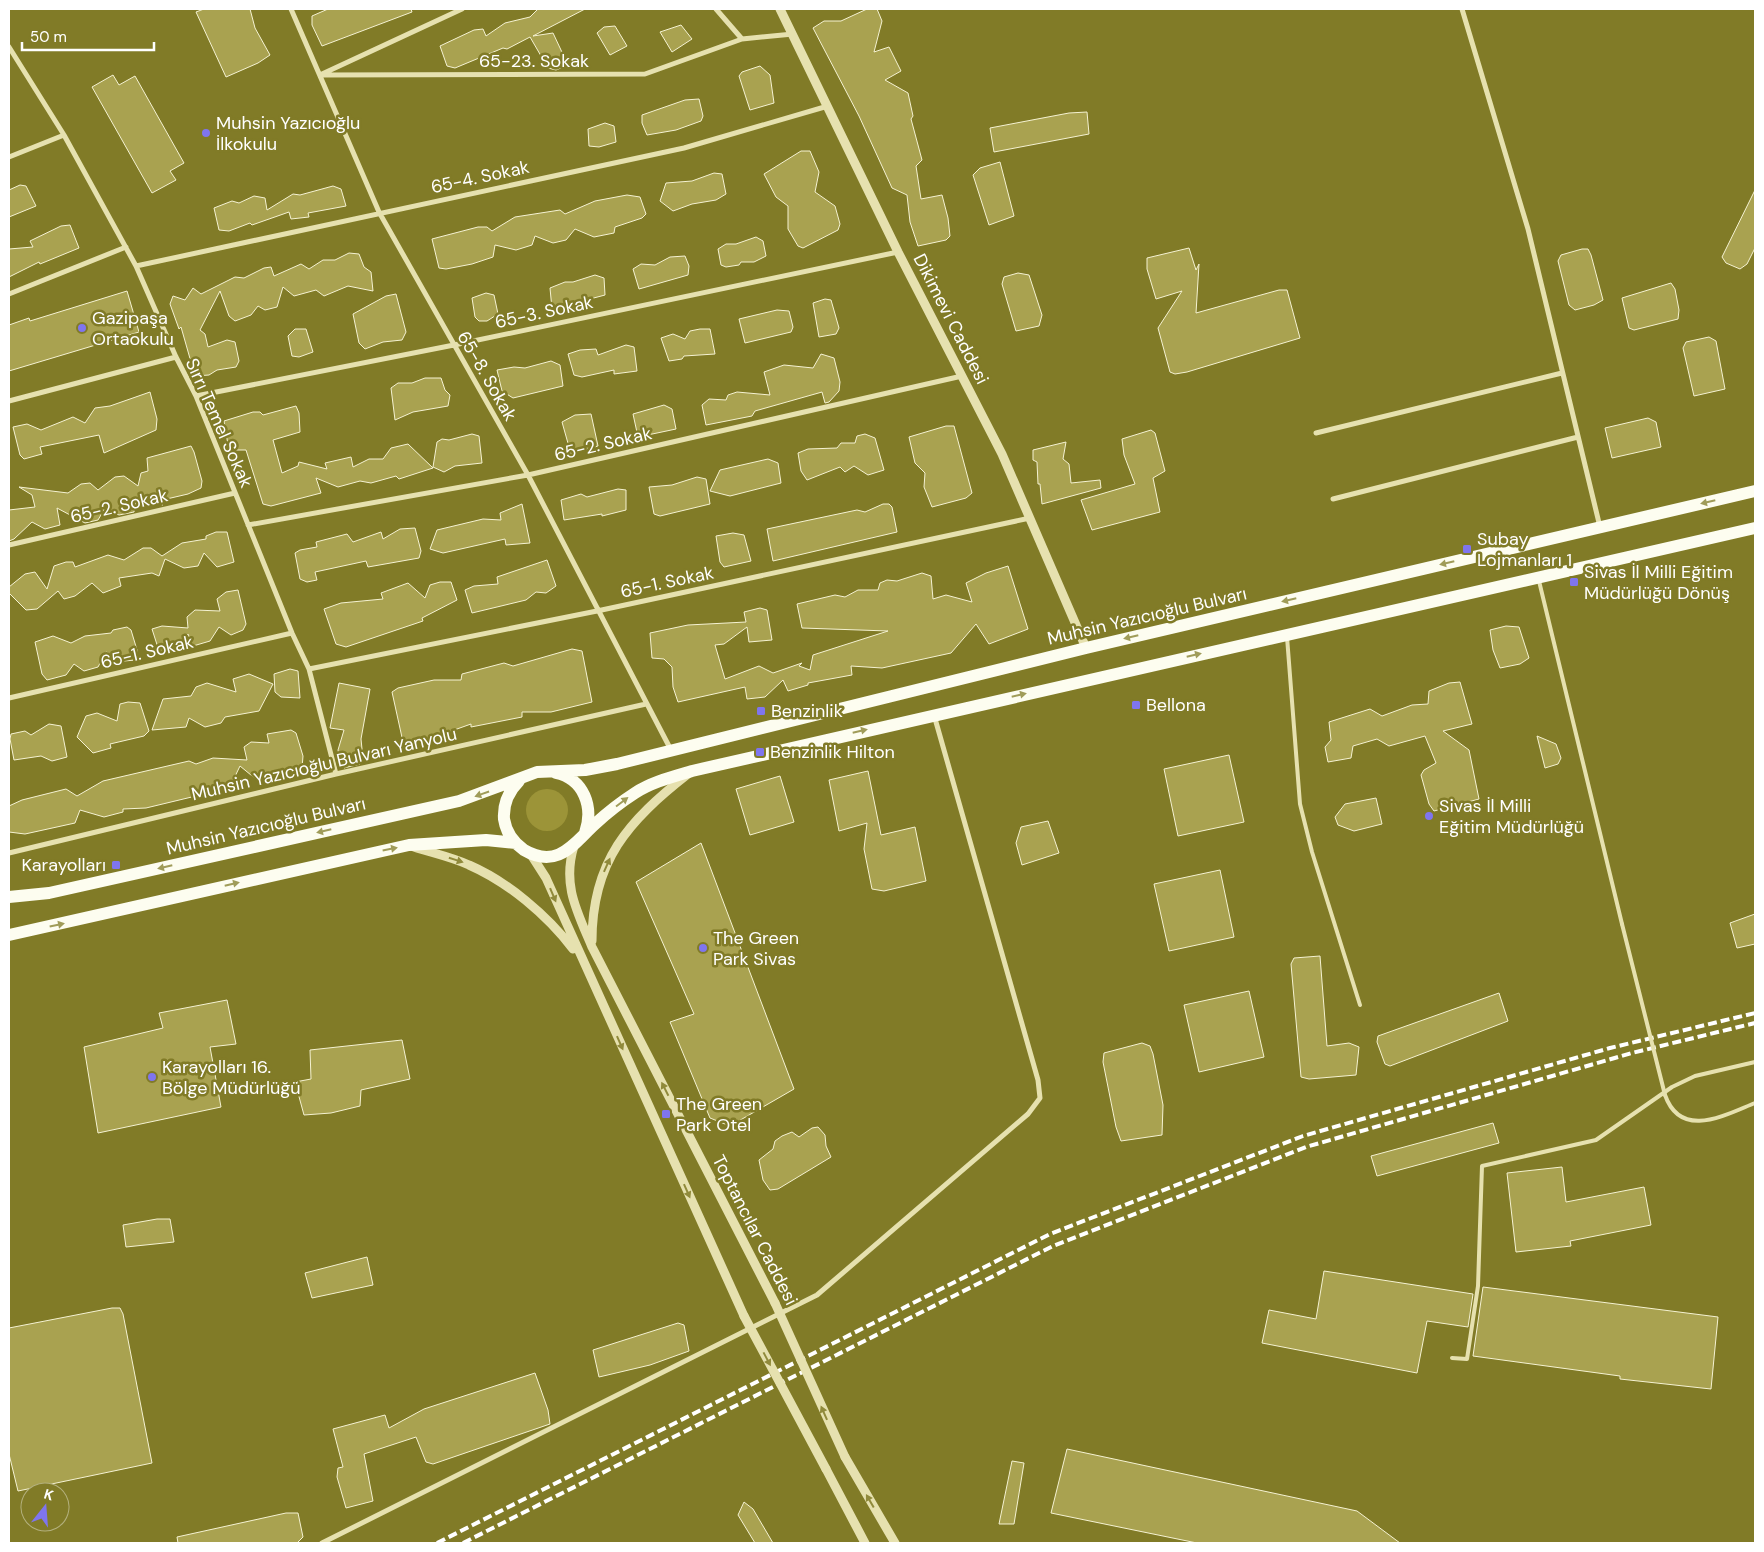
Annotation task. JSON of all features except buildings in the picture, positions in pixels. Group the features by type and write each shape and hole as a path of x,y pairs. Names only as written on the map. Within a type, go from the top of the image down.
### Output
{"main road":[{"name":"Muhsin Yazıcıoğlu Bulvarı","path":"9,897 49,893 459,801 502,787 527,776 548,771 585,770 1086,648 1755,491"},
{"path":"527,776 511,790 504,810 507,831 516,843 530,853 551,856 561,854 574,846 585,833 612,810 646,786 692,771 1286,633 1755,528"},
{"path":"548,771 568,777 583,792 589,813 585,833"},
{"path":"9,934 410,845 486,840 516,843"}],"street":[{"name":"65-8. Sokak","path":"291,9 379,212 528,475 671,750"},
{"path":"321,75 462,9"},
{"path":"716,9 742,39"},
{"name":"Dikimevi Caddesi","path":"780,9 898,252 962,376 1031,517 1086,648"},
{"path":"1462,9 1528,228 1600,527"},
{"name":"65-23. Sokak","path":"321,75 645,74 742,39 793,34"},
{"name":"Sırrı Temel Sokak","path":"9,48 64,135 126,247 176,357 196,396 292,633 309,669 336,774"},
{"name":"65-4. Sokak","path":"136,266 379,212 684,148 828,106"},
{"path":"9,157 64,135"},
{"path":"9,294 126,247"},
{"name":"65-3. Sokak","path":"196,396 454,345 898,252"},
{"path":"9,401 176,357"},
{"path":"1316,433 1562,373"},
{"name":"65-2. Sokak","path":"248,525 528,475 962,376"},
{"path":"1333,499 1578,437"},
{"name":"65-2. Sokak","path":"9,546 235,493"},
{"name":"65-1. Sokak","path":"309,669 598,610 1031,517"},
{"name":"65-1. Sokak","path":"9,698 292,633"},
{"name":"Muhsin Yazıcıoğlu Bulvarı Yanyolu","path":"9,853 336,774 646,704"},
{"path":"322,1543 817,1294 1028,1114 1040,1098 1038,1080 934,715"},
{"path":"592,946 592,921 599,887 621,837 665,792 692,771"},
{"path":"410,845 469,865 503,884 563,935 582,960"},
{"name":"Toptancılar Caddesi","path":"574,846 568,868 570,885 577,912 592,946 775,1304 845,1457 895,1543"},
{"path":"530,853 546,878 744,1316 865,1543"}],"lane":[{"path":"1538,576 1665,1095 1674,1112 1692,1120 1703,1122 1755,1103"},
{"path":"1286,633 1300,804 1312,852 1360,1005"},
{"path":"1452,1358 1467,1359 1478,1286 1482,1166 1596,1140 1672,1087 1695,1076 1755,1062"}],"shaded area":[{"path":"547,789 562,795 568,810 562,825 547,831 532,825 526,810 532,795"}],"railway":[{"path":"437,1543 1050,1234 1303,1136 1610,1048 1755,1013"},
{"path":"463,1543 1053,1246 1306,1147 1632,1053 1755,1023"}],"place":[{"name":"Muhsin Yazıcıoğlu İlkokulu","path":"206,133"},
{"name":"Gazipaşa Ortaokulu","path":"82,328"},
{"name":"Subay Lojmanları 1","path":"1467,549"},
{"name":"Sivas İl Milli Eğitim Müdürlüğü Dönüş","path":"1574,582"},
{"name":"Bellona","path":"1136,705"},
{"name":"Benzinlik","path":"761,711"},
{"name":"Benzinlik Hilton","path":"760,752"},
{"name":"Sivas İl Milli Eğitim Müdürlüğü","path":"1429,816"},
{"name":"Karayolları","path":"116,865"},
{"name":"The Green Park Sivas","path":"703,948"},
{"name":"Karayolları 16. Bölge Müdürlüğü","path":"152,1077"},
{"name":"The Green Park Otel","path":"666,1114"}]}
